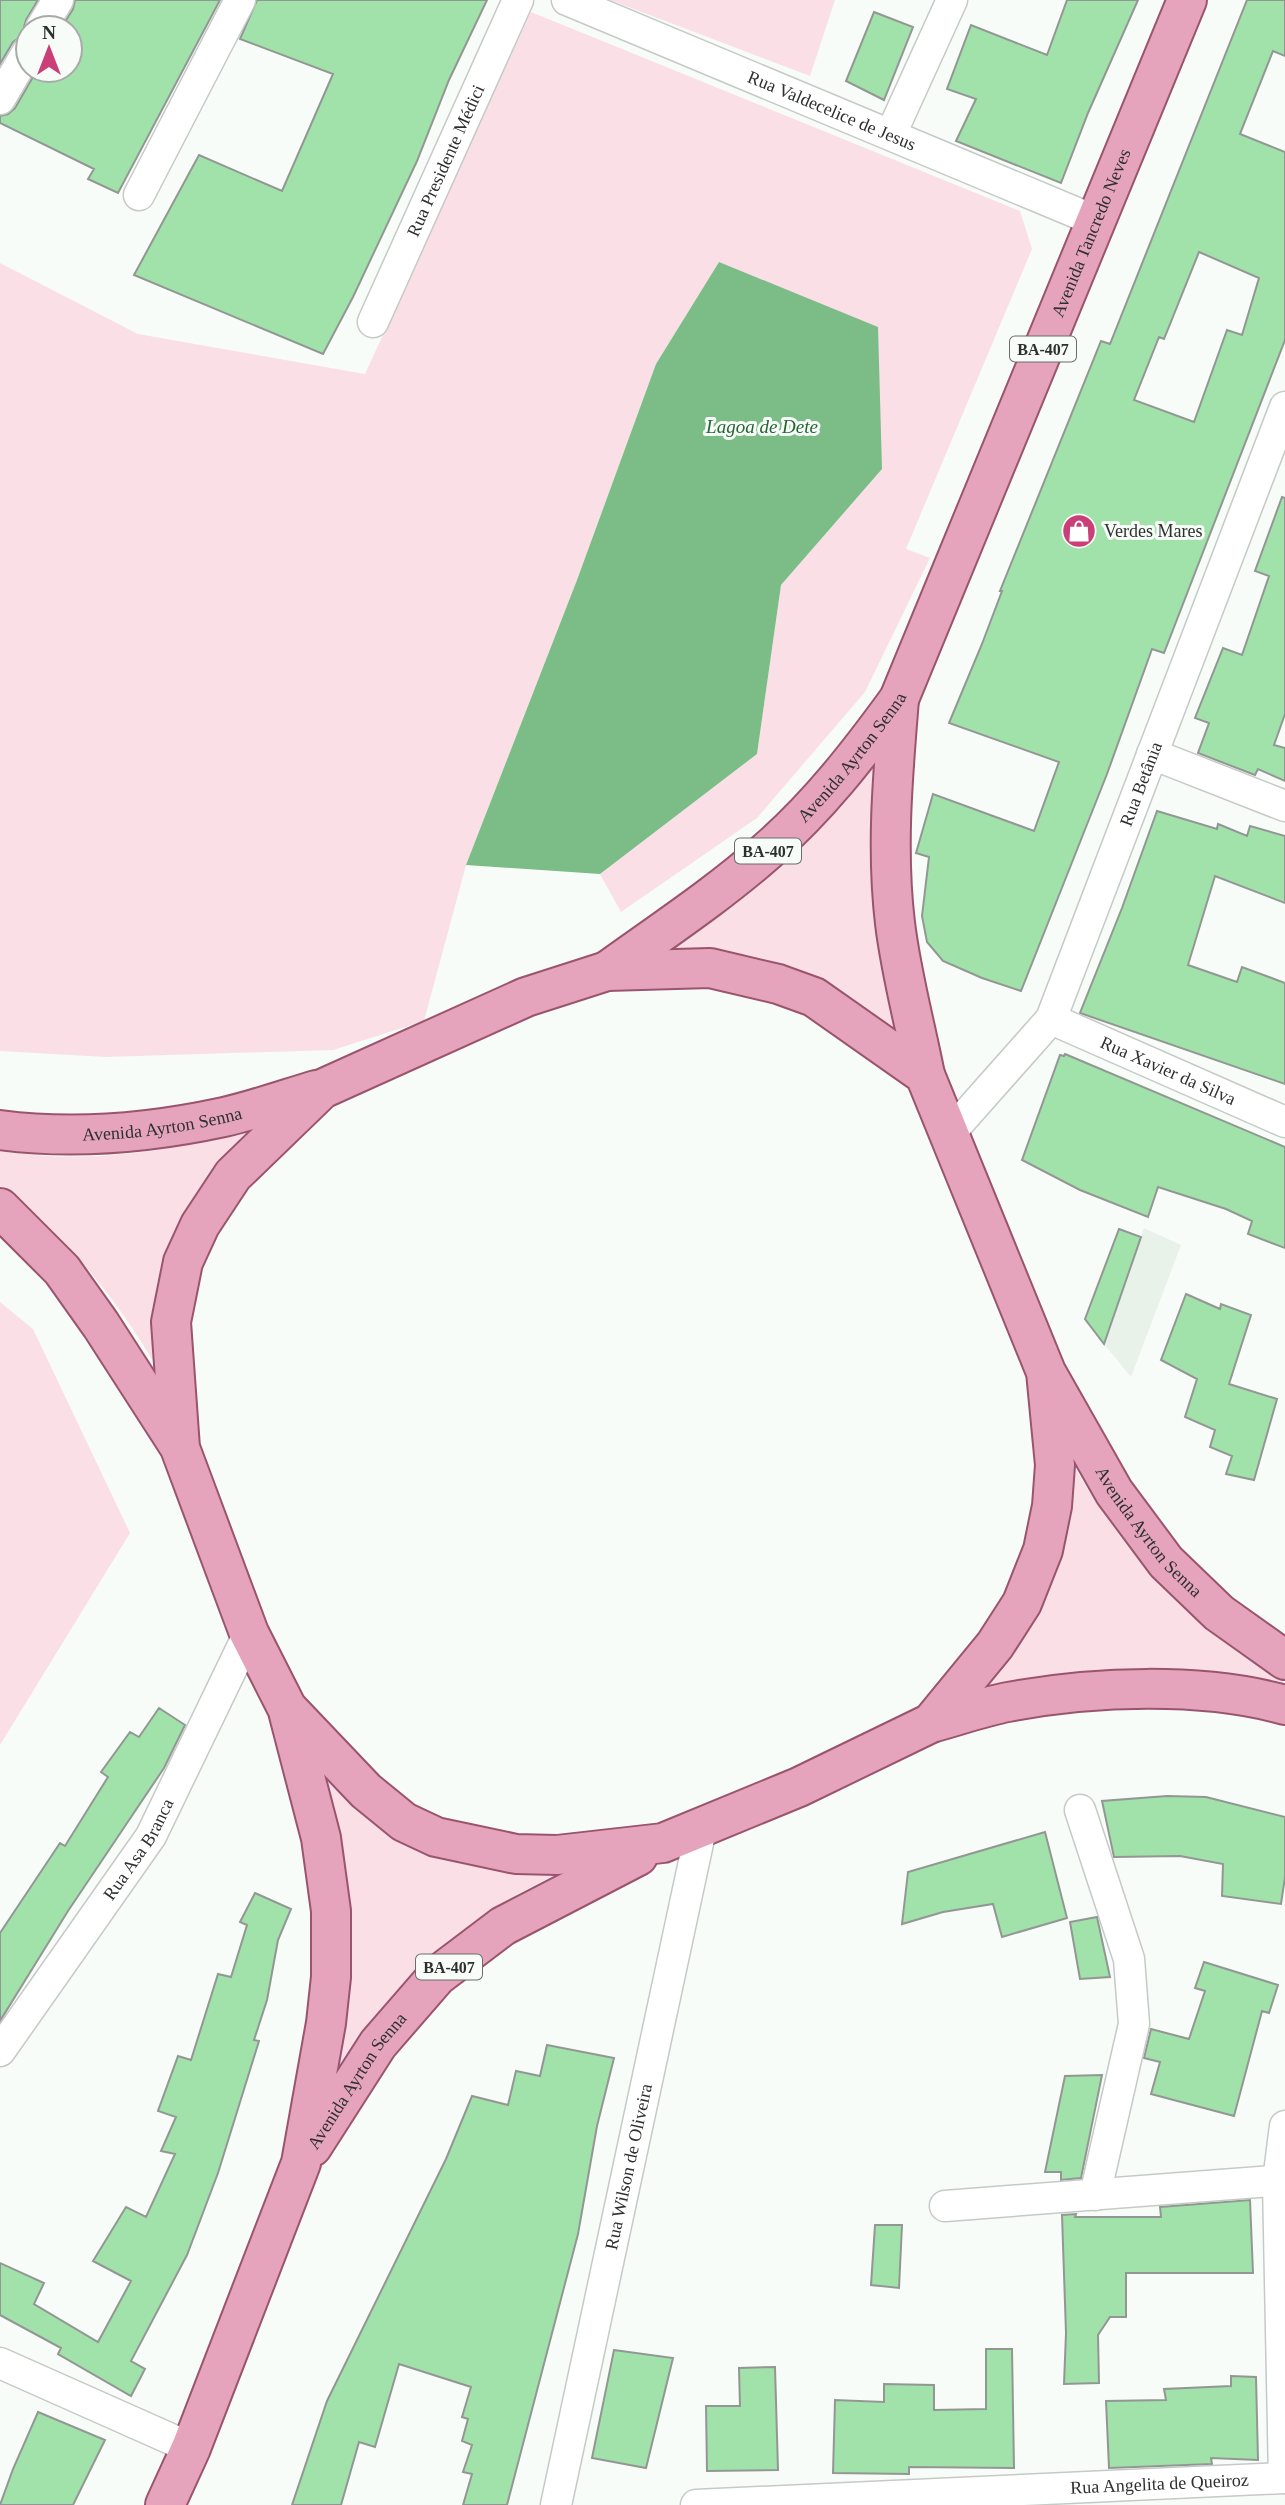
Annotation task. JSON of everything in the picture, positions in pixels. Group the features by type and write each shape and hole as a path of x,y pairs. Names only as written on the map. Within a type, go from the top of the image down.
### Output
{"main road":[{"name":"Avenida Tancredo Neves","path":"899,699 1187,0"},
{"name":"Avenida Ayrton Senna","path":"607,971 767,852 852,764 899,699"},
{"name":"Avenida Ayrton Senna","path":"899,699 890,819 891,874 902,968 925,1075 1046,1372 1114,1492 1166,1563 1219,1613 1285,1660"},
{"path":"180,1448 171,1322 183,1262 200,1224 233,1175 322,1088 526,997 607,971 710,968 779,984 814,997 925,1075"},
{"name":"Avenida Ayrton Senna","path":"0,1130 77,1135 135,1132 225,1117 322,1088"},
{"path":"0,1208 62,1270 101,1325 180,1448 249,1633 287,1708 366,1791 404,1822 436,1837 516,1854 557,1855 663,1843 799,1787 931,1723 1006,1702 1130,1690 1216,1691 1285,1705"},
{"path":"931,1723 995,1646 1022,1603 1043,1550 1052,1506 1055,1465 1046,1372"},
{"name":"Avenida Ayrton Senna","path":"287,1708 321,1838 331,1911 331,1978 327,2023 301,2163"},
{"name":"Avenida Ayrton Senna","path":"301,2163 378,2043 437,1976 503,1926 663,1843"},
{"name":"BA-407","path":"165,2505 191,2448 301,2163"}],"street":[{"path":"139,195 240,0"},
{"name":"Rua Presidente Médici","path":"373,322 518,0"},
{"name":"Rua Valdecelice de Jesus","path":"567,0 1096,221"},
{"path":"891,134 952,0"},
{"path":"0,100 14,76"},
{"name":"Rua Betânia","path":"950,1133 1051,1019 1152,754 1276,457 1285,407"},
{"path":"1152,754 1285,806"},
{"name":"Rua Xavier da Silva","path":"1051,1019 1285,1122"},
{"name":"Rua Asa Branca","path":"0,2051 151,1836 249,1633"},
{"path":"1080,1810 1129,1959 1133,2024 1095,2195"},
{"name":"Rua Wilson de Oliveira","path":"556,2505 701,1829"},
{"path":"1284,2478 1282,2180 1285,2126"},
{"path":"946,2206 1282,2180"},
{"path":"0,2363 191,2448"},
{"name":"Rua Angelita de Queiroz","path":"696,2505 1284,2478"}],"shaded area":[{"path":"610,0 835,0 810,76"},
{"path":"531,12 1020,211 1032,249 906,549 930,558 865,692 757,818 621,912 600,874 757,754 781,585 882,469 719,262 656,364 577,580 466,865 424,1021 333,1050 106,1057 0,1051 0,263 138,334 365,374"},
{"path":"875,758 873,816 896,1030 860,1008 663,952 726,911 780,867 828,817"},
{"path":"254,1127 220,1164 156,1366 123,1315 87,1268 46,1225 0,1186 0,1151 64,1157 128,1154 192,1143"},
{"path":"1144,1228 1181,1245 1131,1377 1104,1344"},
{"path":"0,1302 33,1329 130,1533 0,1745"},
{"path":"1073,1465 1116,1530 1165,1588 1221,1639 1285,1683 1285,1690 976,1694"},
{"path":"327,1775 558,1873 518,1894 481,1920 332,2087 343,1861"}],"water":[{"name":"Lagoa de Dete","path":"719,262 878,327 882,469 781,585 757,754 600,874 466,865 577,580 656,364"}],"building":[{"path":"0,0 38,0 30,14 14,14 14,41 0,64"},
{"path":"75,0 220,0 118,193 88,179 94,169 0,123 0,116 15,108 29,84 84,84 84,14 70,14"},
{"path":"257,0 487,0 449,80 417,161 323,354 134,275 199,155 282,191 333,74 240,39"},
{"path":"1067,0 1138,0 1088,113 1061,183 956,141 976,99 947,89 971,25 1047,55"},
{"path":"1247,0 1285,0 1285,56 1273,51 1240,134 1285,152 1285,340 1164,653 1152,649 1107,774 1021,991 943,961 927,942 922,916 929,857 916,853 933,794 1034,831 1059,762 949,723 1101,341 1110,344","holes":["1199,252 1259,278 1242,335 1227,330 1194,422 1134,400 1159,337 1164,339"]},
{"path":"874,12 913,27 884,100 846,81"},
{"path":"1282,497 1285,498 1285,714 1274,745 1285,748 1285,781 1258,769 1255,775 1198,753 1209,723 1195,718 1223,648 1242,655 1269,576 1255,571"},
{"path":"1157,811 1217,829 1218,824 1247,836 1250,826 1285,836 1285,903 1215,876 1188,965 1237,982 1242,967 1285,983 1285,1084 1080,1013"},
{"path":"1065,1054 1285,1147 1285,1248 1248,1234 1252,1221 1226,1209 1158,1187 1148,1217 1080,1190 1022,1160 1060,1055"},
{"path":"1119,1229 1141,1237 1104,1344 1085,1319"},
{"path":"1186,1294 1220,1309 1221,1304 1251,1315 1229,1384 1277,1399 1254,1480 1226,1474 1232,1456 1210,1447 1215,1430 1185,1417 1197,1379 1161,1360"},
{"path":"159,1708 185,1725 164,1768 68,1911 0,2021 0,1933 60,1843 65,1846 108,1777 101,1772 130,1732 139,1737"},
{"path":"1167,1796 1206,1797 1285,1817 1285,1877 1281,1904 1222,1896 1223,1864 1180,1856 1114,1857 1102,1801"},
{"path":"1045,1832 1067,1918 1002,1937 993,1904 943,1912 902,1924 908,1872"},
{"path":"255,1893 291,1909 278,1940 267,2000 254,2040 259,2041 218,2173 187,2255 131,2361 145,2369 131,2396 58,2354 61,2348 0,2315 0,2263 44,2283 34,2304 98,2342 131,2281 93,2261 126,2207 146,2217 175,2154 161,2151 176,2117 158,2111 178,2056 191,2060 218,1974 231,1977 247,1925 240,1922"},
{"path":"1097,1917 1110,1977 1080,1979 1070,1922"},
{"path":"1204,1962 1278,1985 1269,2013 1262,2011 1234,2116 1151,2094 1160,2062 1144,2058 1151,2029 1189,2039 1205,1991 1195,1988"},
{"path":"547,2045 614,2058 597,2126 578,2234 507,2505 463,2505 472,2474 463,2472 472,2445 462,2441 468,2419 462,2417 471,2387 399,2364 375,2447 359,2442 341,2505 292,2505 327,2401 446,2159 472,2096 508,2105 516,2071 540,2076"},
{"path":"1102,2075 1081,2178 1061,2180 1061,2172 1045,2172 1065,2076"},
{"path":"1250,2200 1253,2273 1126,2273 1126,2317 1110,2317 1098,2335 1099,2383 1064,2384 1066,2333 1062,2215 1161,2217 1160,2207"},
{"path":"875,2225 902,2225 899,2288 871,2285"},
{"path":"986,2349 1012,2349 1014,2468 909,2467 909,2474 833,2473 835,2400 884,2402 884,2384 934,2385 934,2410 986,2409"},
{"path":"614,2350 673,2358 646,2468 592,2458"},
{"path":"775,2367 778,2470 707,2471 706,2406 740,2406 739,2368"},
{"path":"1231,2376 1256,2377 1258,2460 1211,2458 1212,2464 1109,2468 1106,2401 1166,2400 1164,2389 1231,2386"},
{"path":"38,2412 105,2440 73,2505 0,2505 13,2469"}],"place":[{"name":"Verdes Mares","path":"1079,531"}]}
